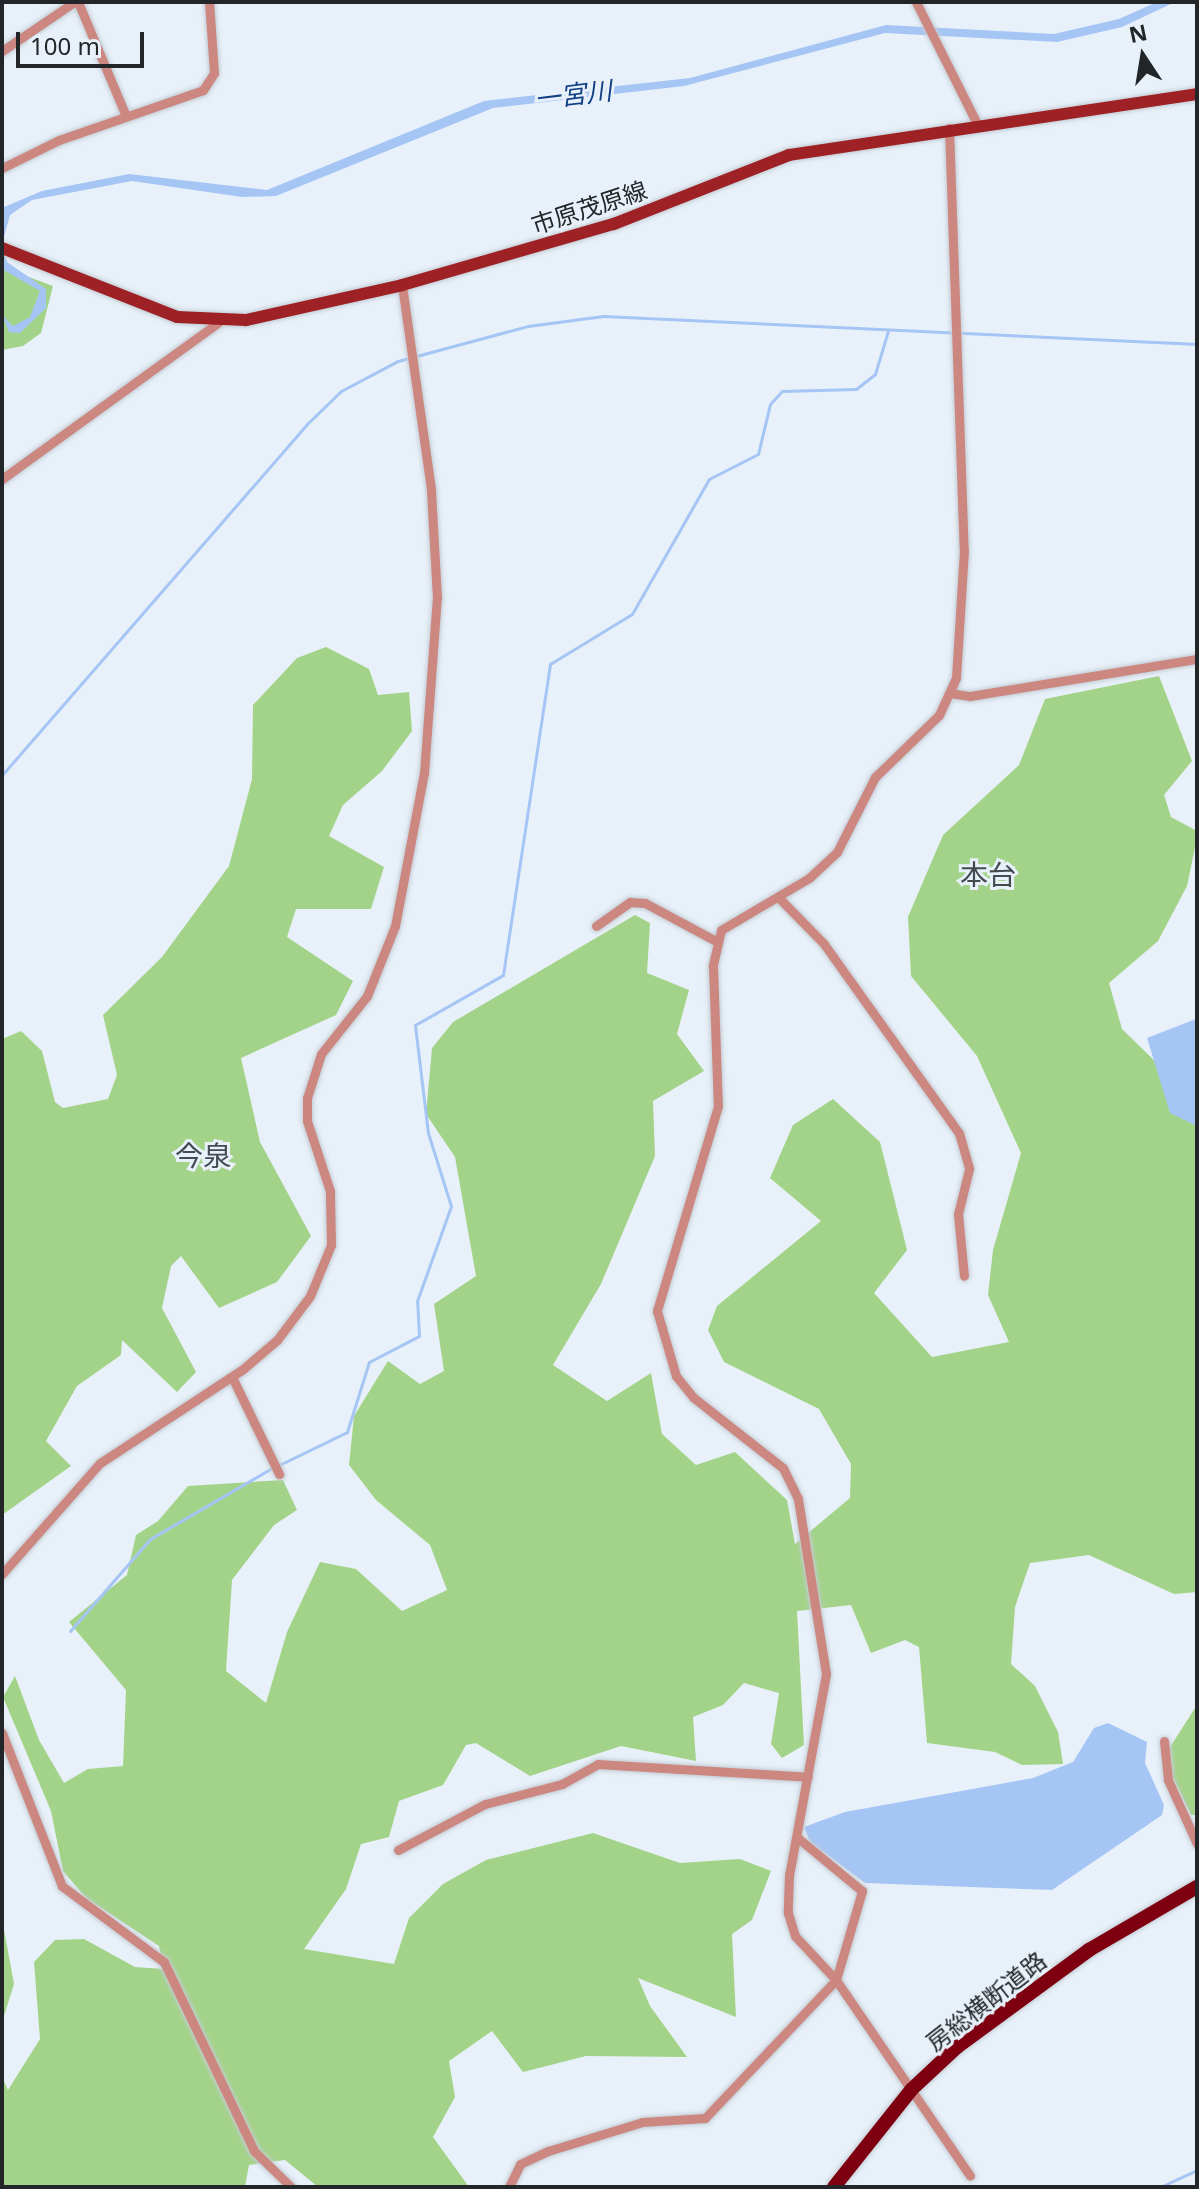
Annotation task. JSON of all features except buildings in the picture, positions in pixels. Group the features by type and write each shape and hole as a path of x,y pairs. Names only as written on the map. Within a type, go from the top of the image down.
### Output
{"highway":[{"name":"房総横断道路","path":"834,2187 912,2089 957,2047 1089,1950 1197,1887"}],"main road":[{"name":"市原茂原線","path":"2,248 177,317 219,322 275,316 402,285 614,224 789,155 976,122 1197,94"}],"street":[{"path":"2,51 76,2 126,116"},
{"path":"2,168 126,116 203,90 214,73 209,2"},
{"path":"916,2 976,122"},
{"path":"949,128 959,321 964,573 950,693 928,727 875,777 837,852 779,898 730,920 716,941 718,1106 657,1311 676,1376 694,1398 783,1468 798,1499 826,1647 788,1913 795,1936 836,1980 970,2176"},
{"path":"2,1574 100,1463 232,1377 284,1332 323,1269 331,1245 330,1191 307,1121 307,1098 321,1054 367,996 389,945 419,805 437,598 431,489 402,285"},
{"path":"2,479 219,322"},
{"path":"950,693 970,696 1197,659"},
{"path":"779,898 824,944 959,1133 969,1169 958,1214 964,1276"},
{"path":"596,926 630,902 645,903 716,941"},
{"path":"232,1377 279,1474"},
{"path":"2,1733 62,1886 164,1962 254,2151 291,2187"},
{"path":"1164,1741 1168,1780 1197,1844"},
{"path":"398,1850 496,1799 562,1784 598,1764 808,1777"},
{"path":"509,2187 520,2164 548,2151 642,2122 705,2118 836,1980 862,1891 798,1838"}],"green space":[{"path":"2,267 53,286 41,333 23,346 2,350"},
{"path":"326,647 369,669 378,695 409,692 412,731 382,771 343,805 329,836 384,867 371,909 296,909 287,937 353,981 336,1015 241,1058 260,1142 311,1236 277,1282 219,1308 181,1256 171,1266 162,1308 196,1372 177,1392 122,1340 121,1355 77,1386 46,1441 71,1466 2,1515 2,1039 21,1031 42,1051 55,1102 63,1108 108,1099 117,1075 103,1015 162,957 229,866 252,779 253,705 297,658"},
{"path":"1159,676 1192,761 1164,795 1171,817 1197,831 1197,838 1187,886 1158,941 1109,983 1122,1029 1158,1064 1170,1112 1197,1126 1197,1592 1174,1594 1089,1555 1030,1563 1015,1607 1011,1664 1035,1686 1058,1732 1063,1764 1022,1765 995,1752 927,1743 919,1647 905,1640 871,1653 851,1605 797,1611 804,1745 782,1758 771,1744 779,1693 744,1683 723,1705 693,1717 696,1761 621,1746 530,1776 476,1743 466,1745 443,1785 399,1801 389,1837 361,1844 346,1889 304,1949 394,1964 409,1918 443,1884 486,1860 593,1833 680,1863 740,1859 771,1871 752,1920 732,1934 736,2017 638,1978 650,2006 687,2057 586,2056 523,2072 492,2031 449,2061 455,2097 433,2137 469,2187 318,2187 285,2160 249,2165 245,2187 2,2187 2,2077 8,2090 40,2039 34,1962 55,1940 84,1939 135,1967 163,1969 159,1946 86,1898 63,1871 51,1811 3,1697 15,1676 39,1740 64,1783 88,1769 123,1766 126,1690 69,1622 127,1575 136,1535 158,1521 188,1486 283,1480 297,1510 274,1525 232,1580 226,1671 266,1703 287,1632 320,1562 356,1569 402,1611 447,1590 430,1545 376,1500 349,1465 354,1416 388,1361 420,1384 444,1371 434,1304 476,1276 455,1157 426,1114 432,1048 453,1022 635,915 650,923 647,973 689,990 677,1034 704,1071 653,1101 655,1156 601,1284 553,1365 607,1401 651,1373 662,1434 696,1465 735,1452 787,1500 795,1544 850,1498 851,1464 819,1409 724,1362 708,1330 717,1306 821,1221 770,1178 793,1125 833,1099 880,1142 907,1250 874,1293 932,1357 1009,1342 988,1295 993,1250 1021,1153 977,1056 911,976 908,917 943,835 1019,765 1045,699"},
{"path":"1197,1705 1197,1815 1191,1815 1173,1778 1170,1747"},
{"path":"2,1919 14,1984 2,2022"}],"water":[{"name":"一宮川","path":"1157,2 1175,2 1122,27 1057,42 885,33 684,86 493,108 276,196 242,197 132,181 32,200 10,215 2,244 4,207 42,191 129,174 267,190 484,101 690,78 886,25 1054,34 1119,19"},
{"path":"2,245 7,262 46,289 46,308 20,333 9,332 2,315 13,326 30,317 40,291 2,269"},
{"path":"1196,1019 1197,1126 1170,1113 1147,1038"},
{"path":"1108,1723 1147,1742 1145,1763 1164,1805 1162,1815 1052,1890 865,1883 810,1842 804,1827 845,1812 1033,1778 1073,1762 1094,1728"}],"waterway":[{"path":"2,775 307,424 341,391 398,361 528,326 603,316 1197,344"},
{"path":"279,1465 347,1432 369,1362 419,1336 417,1301 451,1206 428,1133 415,1025 503,975 550,664 632,614 709,479 758,454 770,404 782,391 856,389 875,374 888,331"},
{"path":"70,1631 150,1539 272,1468"},
{"path":"1160,2187 1197,2170"},
{"path":"1106,2187 1131,2187"}],"district":[{"name":"本台","path":"988,874"},
{"name":"今泉","path":"203,1155"}]}
